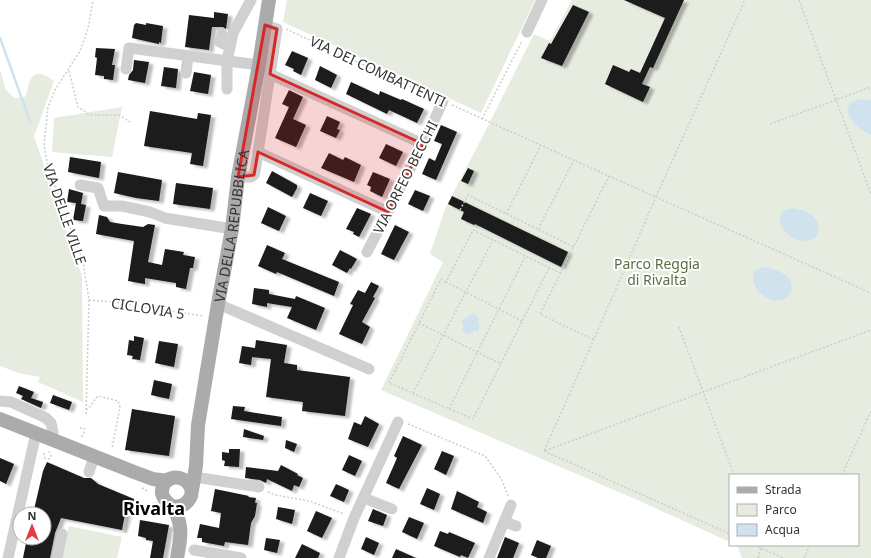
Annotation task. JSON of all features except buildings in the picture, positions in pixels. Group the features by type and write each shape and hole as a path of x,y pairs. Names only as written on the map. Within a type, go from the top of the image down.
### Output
{"main road":[{"name":"VIA DELLA REPUBBLICA","path":"177,558 181,535 186,524 187,503 191,496 198,425 232,229 238,177 265,70 265,25 269,0"},
{"path":"0,419 36,433 50,443 94,457 153,479 173,479 193,483"},
{"name":"VIA DELLA REPUBBLICA","path":"181,535 178,518 171,506 165,501 162,495 162,490 188,467 196,452"},
{"path":"134,472 162,495"},
{"path":"171,506 180,507 187,503"}],"street":[{"path":"527,32 542,0"},
{"path":"227,89 226,61 233,33 250,1"},
{"path":"222,34 220,42 230,47"},
{"path":"126,69 129,48 226,61 265,70 423,144"},
{"path":"186,73 188,56"},
{"path":"238,177 250,177 254,175 258,152 265,70"},
{"name":"VIA ORFEO BECCHI","path":"367,252 423,144 443,101"},
{"path":"258,152 388,212"},
{"path":"80,184 98,188 104,206 122,206 150,212 165,218 232,229"},
{"path":"218,304 369,369"},
{"path":"0,401 11,402 46,418 52,424 53,432 50,443"},
{"path":"341,558 354,518 398,422"},
{"path":"8,558 36,433"},
{"path":"89,472 94,457"},
{"path":"193,483 259,487"},
{"path":"364,498 392,509"},
{"path":"489,558 511,505"},
{"path":"505,522 516,526"},
{"path":"58,558 62,534"},
{"path":"194,550 241,558"}],"path":[{"name":"VIA DELLE VILLE","path":"86,414 89,300 83,262 48,167 44,145 48,107 55,90 69,71 84,42 93,0"},
{"path":"544,451 745,0"},
{"path":"799,0 871,194"},
{"name":"VIA DEI COMBATTENTI","path":"284,28 871,293"},
{"path":"482,118 527,32"},
{"path":"69,71 78,107 90,115 119,116 130,122"},
{"path":"770,124 871,86"},
{"path":"506,214 541,145"},
{"path":"538,229 574,160"},
{"path":"594,339 540,314 610,176"},
{"path":"460,210 468,195 574,247"},
{"path":"446,282 473,230 560,273"},
{"path":"414,393 493,240"},
{"path":"449,409 525,256"},
{"path":"522,321 441,279 389,383 473,420 549,268"},
{"name":"CICLOVIA 5","path":"89,300 113,302 207,317"},
{"path":"419,323 501,364"},
{"path":"678,327 734,474"},
{"path":"544,451 871,330"},
{"path":"86,410 98,396 118,401 120,407 112,448"},
{"path":"842,474 871,411"},
{"path":"398,422 419,428 485,456 502,480 511,505"},
{"path":"79,442 85,430 84,428 80,428"},
{"path":"44,453 46,459 51,457 50,443"},
{"path":"544,451 729,534"},
{"path":"259,487 275,495 310,501 354,518"},
{"path":"756,546 784,558"},
{"path":"804,558 810,546"},
{"path":"758,558 761,548"}],"highlighted area":[{"path":"265,25 277,29 270,74 423,144 388,212 258,152 254,175 238,177"}],"green space":[{"path":"287,0 535,0 481,113 283,22"},
{"name":"Parco Reggia di Rivalta","path":"572,0 871,0 871,558 742,558 737,546 859,546 859,474 729,474 729,542 635,499 381,390 443,262 430,254 445,209 534,34 550,41"},
{"path":"0,70 6,90 14,98 25,97 29,83 34,75 41,74 54,81 34,136 82,276 83,402 38,382 40,377 19,373 0,366"},
{"path":"122,107 112,157 52,152 54,118"},
{"path":"156,502 162,506 164,510 158,513 138,513 134,516 127,533 125,533 127,514 134,507 140,510 150,503"},
{"path":"69,526 122,537 117,558 59,558"}],"water":[{"path":"860,99 871,100 871,135 855,124 848,113 847,108 852,102"},
{"path":"792,208 811,214 817,221 818,231 813,239 805,241 795,239 783,229 780,220 782,211"},
{"path":"764,267 779,271 790,281 791,291 783,300 773,300 768,298 756,288 753,279 755,270"},
{"path":"475,313 479,320 478,323 480,327 478,331 474,331 472,334 470,333 467,335 462,329 464,326 462,320"}],"waterway":[{"path":"0,38 30,121"}],"district":[{"name":"Rivalta","path":"154,508"}]}
